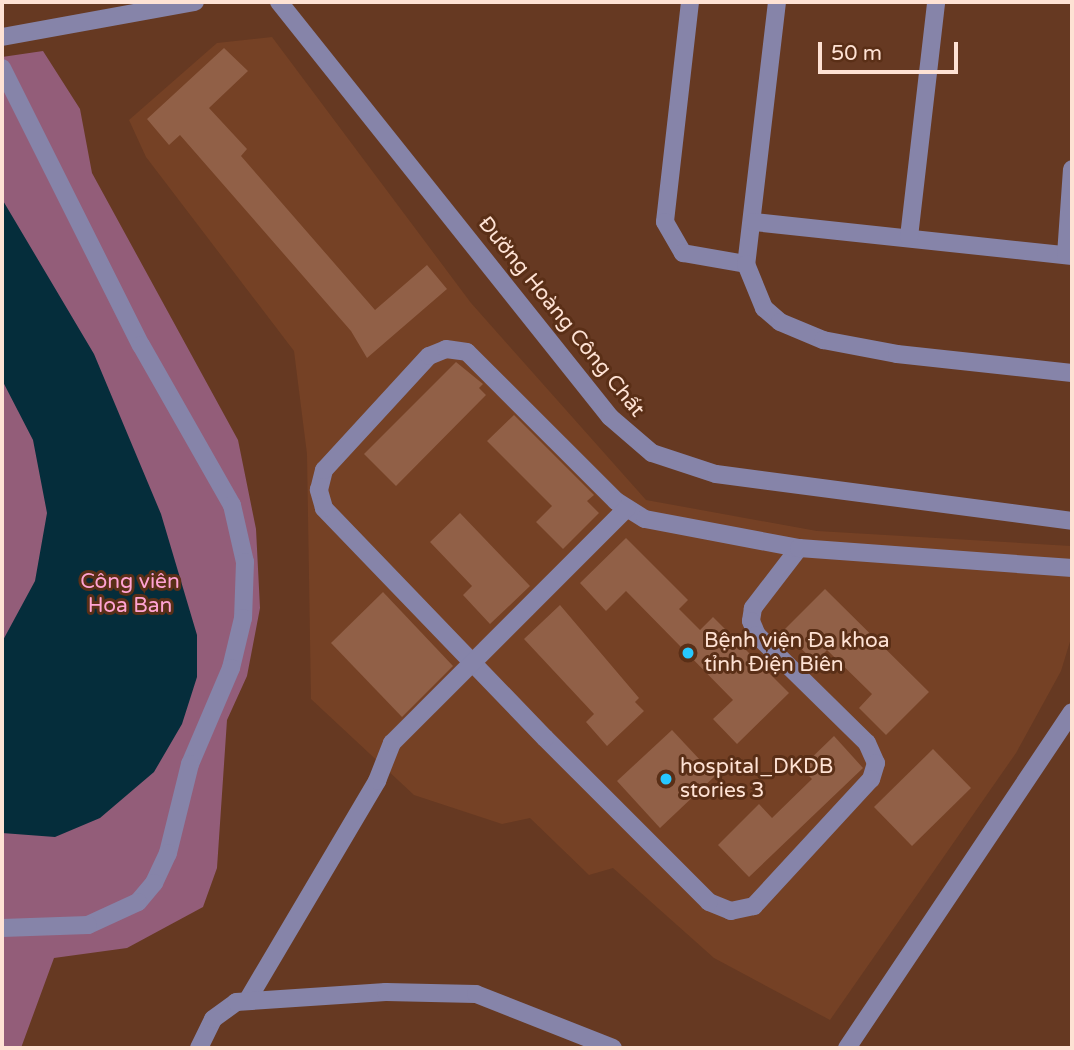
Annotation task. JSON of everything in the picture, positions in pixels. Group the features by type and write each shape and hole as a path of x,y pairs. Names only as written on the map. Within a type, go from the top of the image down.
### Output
{"street":[{"path":"2,37 195,2"},
{"name":"Đường Hoàng Công Chất","path":"279,2 610,416 652,453 716,474 1072,521"},
{"path":"690,2 665,222 683,253 746,264"},
{"path":"777,2 754,222 746,264 764,308 780,322 823,340 897,354 1072,373"},
{"path":"909,237 936,2"},
{"path":"2,68 141,345 232,505 245,562 243,618 231,668 190,764 168,853 155,883 138,902 88,925 2,928"},
{"path":"754,222 1069,256 1072,169"},
{"path":"799,548 752,608 751,621 757,635 867,743 876,763 871,779 754,906 732,911 709,902 324,508 319,490 324,470 429,356 446,349 467,352 627,508 689,531 799,548 1072,568"},
{"path":"247,1001 377,780 392,743 627,508"},
{"path":"847,1048 1072,712"},
{"path":"199,1048 214,1019 247,1001 386,992 476,995 613,1048"}],"shaded area":[{"name":"Bệnh viện Đa khoa tỉnh Điện Biên","path":"272,37 471,303 646,500 817,531 1071,546 1072,635 1061,671 1016,753 830,1020 714,958 613,868 589,875 530,818 502,824 414,795 311,699 307,454 294,351 146,157 129,120 217,43"}],"green space":[{"name":"Công viên Hoa Ban","path":"43,51 80,109 92,173 238,440 256,529 260,608 247,676 227,720 217,868 203,907 127,948 54,958 21,1048 2,1048 2,57"}],"water":[{"path":"2,199 94,354 161,514 197,635 197,677 182,724 154,772 100,818 55,837 2,833 2,642 35,581 47,513 33,440 2,380"}],"building":[{"path":"224,48 248,71 209,108 247,149 241,156 375,310 427,265 447,289 367,358 351,331 180,135 169,145 147,119"},
{"path":"456,362 483,384 479,388 486,395 396,486 364,454"},
{"path":"514,415 594,495 587,501 599,513 563,549 536,522 552,506 487,441"},
{"path":"460,513 530,586 490,624 463,595 472,586 430,542"},
{"path":"626,538 688,600 679,609 700,630 713,617 789,693 737,744 713,719 733,700 626,591 606,611 580,583"},
{"path":"825,589 929,692 886,735 859,708 872,694 827,650 815,662 783,631"},
{"path":"383,592 453,666 402,717 331,643"},
{"path":"560,605 639,698 635,702 644,711 607,746 586,722 594,714 524,639"},
{"name":"hospital_DKDB stories 3","path":"672,730 715,776 660,828 617,781"},
{"path":"834,736 863,768 749,877 718,845 759,804 772,818 812,779 801,768"},
{"path":"933,749 971,788 912,846 874,807"}],"place":[{"name":"Bệnh viện Đa khoa tỉnh Điện Biên","path":"688,653"},
{"name":"hospital_DKDB stories 3","path":"666,779"}]}
